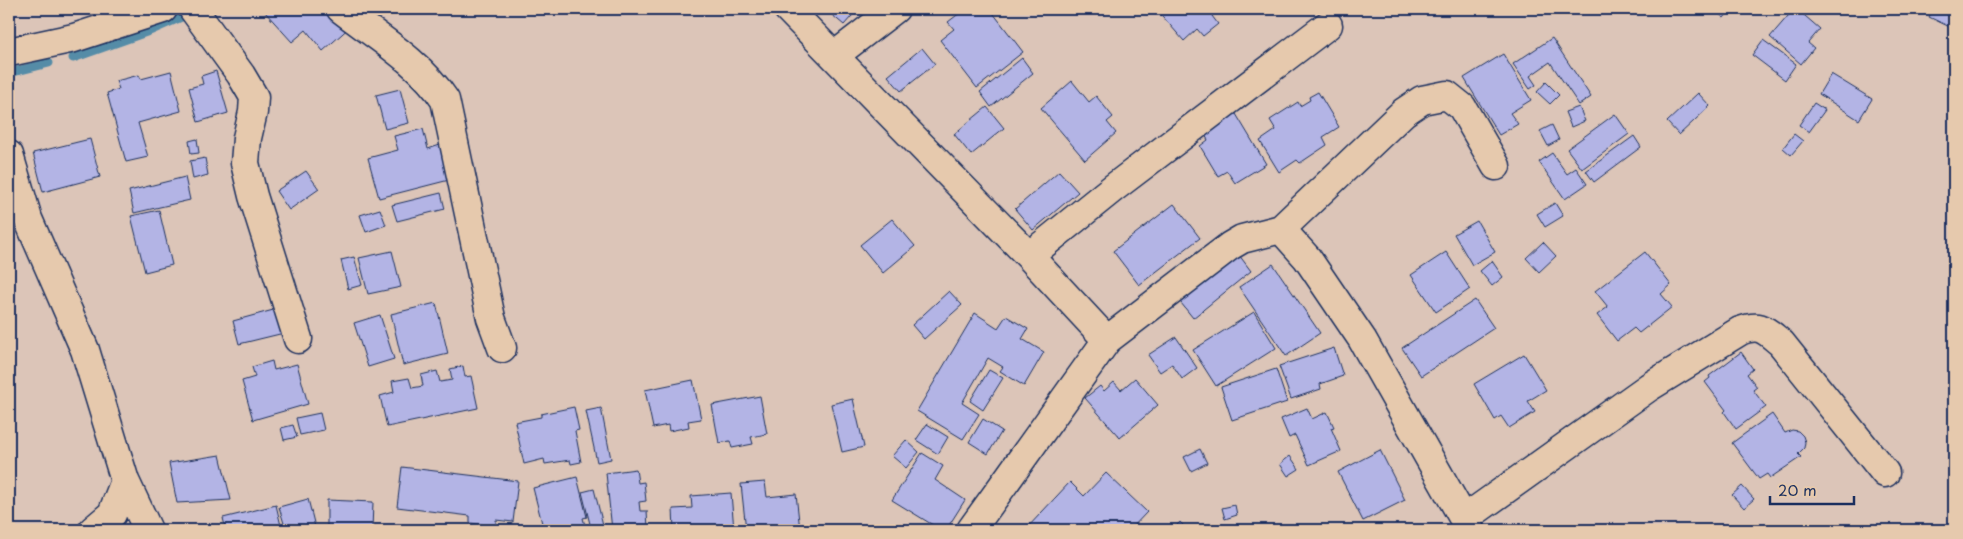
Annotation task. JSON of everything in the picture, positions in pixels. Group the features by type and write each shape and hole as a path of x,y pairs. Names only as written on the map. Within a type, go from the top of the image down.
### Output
{"street":[{"path":"9,52 74,38 163,9"},
{"path":"193,9 241,75 254,97 245,163 252,196 298,339"},
{"path":"341,9 416,67 434,84 445,100 491,318 502,348"},
{"path":"788,9 1029,256 1107,340"},
{"path":"834,56 895,9"},
{"path":"1029,256 1112,189 1328,25"},
{"path":"971,530 1107,340 1230,246 1242,239 1281,228 1404,112 1422,100 1447,95 1462,107 1496,166"},
{"path":"9,155 28,219 85,350 125,481 148,530"},
{"path":"1281,228 1307,258 1362,339 1467,524 1649,387 1740,331 1752,326 1765,330 1781,343 1884,473"},
{"path":"93,530 112,514 125,481"}],"building":[{"path":"269,9 337,9 352,25 323,51 306,30 292,42 265,12"},
{"path":"825,9 858,9 844,25"},
{"path":"965,9 990,9 1023,52 977,88 940,40 954,29 948,22"},
{"path":"1156,9 1217,9 1212,16 1218,24 1203,36 1197,29 1184,41"},
{"path":"1718,9 1731,9 1724,18 1716,11"},
{"path":"1794,9 1797,9 1820,29 1808,43 1814,48 1801,64 1770,37"},
{"path":"1933,9 1954,9 1952,28 1929,17"},
{"path":"1552,38 1591,97 1579,105 1550,62 1530,76 1536,85 1530,89 1513,64"},
{"path":"1763,40 1796,64 1785,80 1752,55"},
{"path":"922,48 935,64 901,91 888,76"},
{"path":"1503,54 1531,100 1510,113 1518,124 1499,135 1464,78"},
{"path":"1022,58 1033,73 991,107 980,92"},
{"path":"171,71 181,111 138,123 148,157 126,162 107,93 119,89 116,81 139,75 141,79"},
{"path":"216,71 228,113 198,122 189,88 203,84 201,76"},
{"path":"1831,74 1872,99 1859,120 1819,94"},
{"path":"1072,81 1089,102 1096,96 1113,117 1107,122 1116,133 1085,160 1041,108"},
{"path":"1546,82 1559,95 1550,104 1537,92"},
{"path":"400,89 409,123 385,129 376,95"},
{"path":"1318,92 1339,127 1323,137 1327,145 1300,163 1297,160 1279,172 1260,141 1276,130 1270,120 1298,102 1300,106 1310,100 1309,97"},
{"path":"1698,93 1710,106 1679,135 1667,122"},
{"path":"1814,103 1825,110 1809,132 1799,125"},
{"path":"987,107 1004,128 971,155 954,134"},
{"path":"1579,107 1585,121 1571,127 1565,112"},
{"path":"1233,109 1266,164 1235,183 1227,171 1218,176 1200,146 1208,140 1201,128"},
{"path":"1615,114 1629,134 1582,169 1567,149"},
{"path":"1552,125 1559,140 1548,146 1540,131"},
{"path":"423,129 428,149 440,145 449,180 379,198 368,158 398,150 394,136"},
{"path":"1794,134 1803,141 1791,155 1783,148"},
{"path":"1634,136 1641,147 1594,182 1586,171"},
{"path":"90,139 100,177 43,192 33,153"},
{"path":"197,139 199,153 191,154 189,141"},
{"path":"1552,153 1567,174 1576,168 1587,184 1565,199 1539,162"},
{"path":"205,158 208,175 193,179 190,161"},
{"path":"306,171 319,189 289,210 276,191"},
{"path":"1059,171 1078,192 1033,230 1015,209"},
{"path":"185,177 190,200 134,213 129,191"},
{"path":"441,193 445,209 397,221 392,205"},
{"path":"1555,203 1563,216 1545,227 1537,214"},
{"path":"1174,204 1200,238 1139,285 1113,251"},
{"path":"380,209 386,225 366,232 360,215"},
{"path":"159,210 172,265 145,272 131,216"},
{"path":"892,219 915,246 883,273 860,245"},
{"path":"1477,221 1495,252 1472,265 1454,234"},
{"path":"1543,242 1556,256 1539,272 1526,258"},
{"path":"392,251 401,287 368,294 359,258"},
{"path":"1236,251 1251,271 1193,318 1177,298"},
{"path":"1446,252 1470,289 1436,312 1411,275"},
{"path":"1645,252 1671,285 1661,294 1672,307 1639,333 1634,328 1617,341 1597,315 1608,307 1595,291"},
{"path":"354,257 362,285 348,289 341,260"},
{"path":"1492,261 1503,277 1492,286 1480,271"},
{"path":"1273,264 1320,333 1286,356 1239,287"},
{"path":"949,291 962,305 924,339 912,325"},
{"path":"1475,300 1494,328 1421,376 1402,348"},
{"path":"436,303 448,354 403,365 391,314"},
{"path":"277,309 284,333 239,344 233,321"},
{"path":"1254,312 1276,348 1216,386 1193,350"},
{"path":"975,313 998,328 1006,316 1028,329 1022,339 1044,352 1024,386 1000,371 1003,367 988,358 962,403 979,414 963,439 917,411"},
{"path":"380,315 394,359 368,367 354,323"},
{"path":"1176,337 1197,368 1182,379 1172,364 1160,372 1148,355"},
{"path":"1334,348 1343,376 1320,384 1321,389 1291,399 1279,366"},
{"path":"1741,352 1753,369 1747,374 1757,387 1753,390 1766,407 1736,429 1724,412 1726,410 1705,382 1710,378 1709,376"},
{"path":"1524,354 1546,390 1528,401 1535,412 1509,428 1501,416 1495,420 1474,384"},
{"path":"272,361 274,370 297,364 308,404 253,420 242,381 255,377 252,367"},
{"path":"463,366 465,377 471,376 478,408 387,427 380,396 394,392 392,381 409,378 412,388 423,386 421,375 437,371 440,382 452,380 450,369"},
{"path":"1276,369 1287,402 1232,420 1221,387"},
{"path":"989,370 1003,378 983,410 970,401"},
{"path":"1135,378 1158,405 1120,438 1085,398 1100,386 1104,391 1114,382 1121,390"},
{"path":"693,380 701,419 688,421 689,427 669,431 668,425 653,428 645,390"},
{"path":"760,396 767,434 751,437 753,444 732,448 730,441 719,443 712,405"},
{"path":"853,399 864,447 842,452 831,404"},
{"path":"574,407 579,430 575,431 581,462 571,464 570,460 545,464 544,459 524,464 515,422 541,417 541,414"},
{"path":"601,408 611,459 597,462 586,411"},
{"path":"1307,408 1312,419 1327,412 1334,427 1331,428 1341,451 1309,465 1295,435 1289,438 1281,419"},
{"path":"320,413 324,430 300,435 296,418"},
{"path":"1772,414 1785,433 1792,430 1798,431 1803,436 1804,448 1798,454 1801,457 1770,478 1767,474 1759,479 1732,443"},
{"path":"983,419 1002,431 988,454 969,442"},
{"path":"927,424 948,437 938,454 916,440"},
{"path":"293,425 297,437 284,440 281,428"},
{"path":"906,440 919,452 906,468 892,456"},
{"path":"1200,449 1207,463 1191,471 1184,457"},
{"path":"1380,450 1405,500 1363,521 1338,472"},
{"path":"922,453 943,466 935,480 965,500 946,530 941,530 892,500"},
{"path":"220,455 231,500 177,503 169,463"},
{"path":"1290,456 1299,469 1288,476 1280,464"},
{"path":"402,467 518,481 513,522 496,520 496,526 470,523 470,516 397,507"},
{"path":"636,469 638,483 644,482 646,501 639,502 640,511 647,511 648,529 612,530 606,473"},
{"path":"1106,473 1147,512 1130,530 1029,530 1027,528 1070,482 1084,496"},
{"path":"577,477 587,517 583,518 586,530 557,530 556,525 543,527 533,488"},
{"path":"765,482 767,497 796,494 800,530 746,530 741,484"},
{"path":"1742,486 1754,499 1744,508 1732,495"},
{"path":"594,489 603,525 591,528 582,492"},
{"path":"731,493 734,530 674,530 673,509 692,508 691,496"},
{"path":"308,499 315,527 303,530 286,530 279,507"},
{"path":"327,500 373,502 372,530 327,530"},
{"path":"276,505 282,530 226,530 223,518"},
{"path":"1235,505 1237,515 1225,519 1222,508"},
{"path":"1180,522 1188,530 1172,530"}],"waterway":[{"path":"73,58 152,30 184,16"},
{"path":"9,73 49,63"}]}
